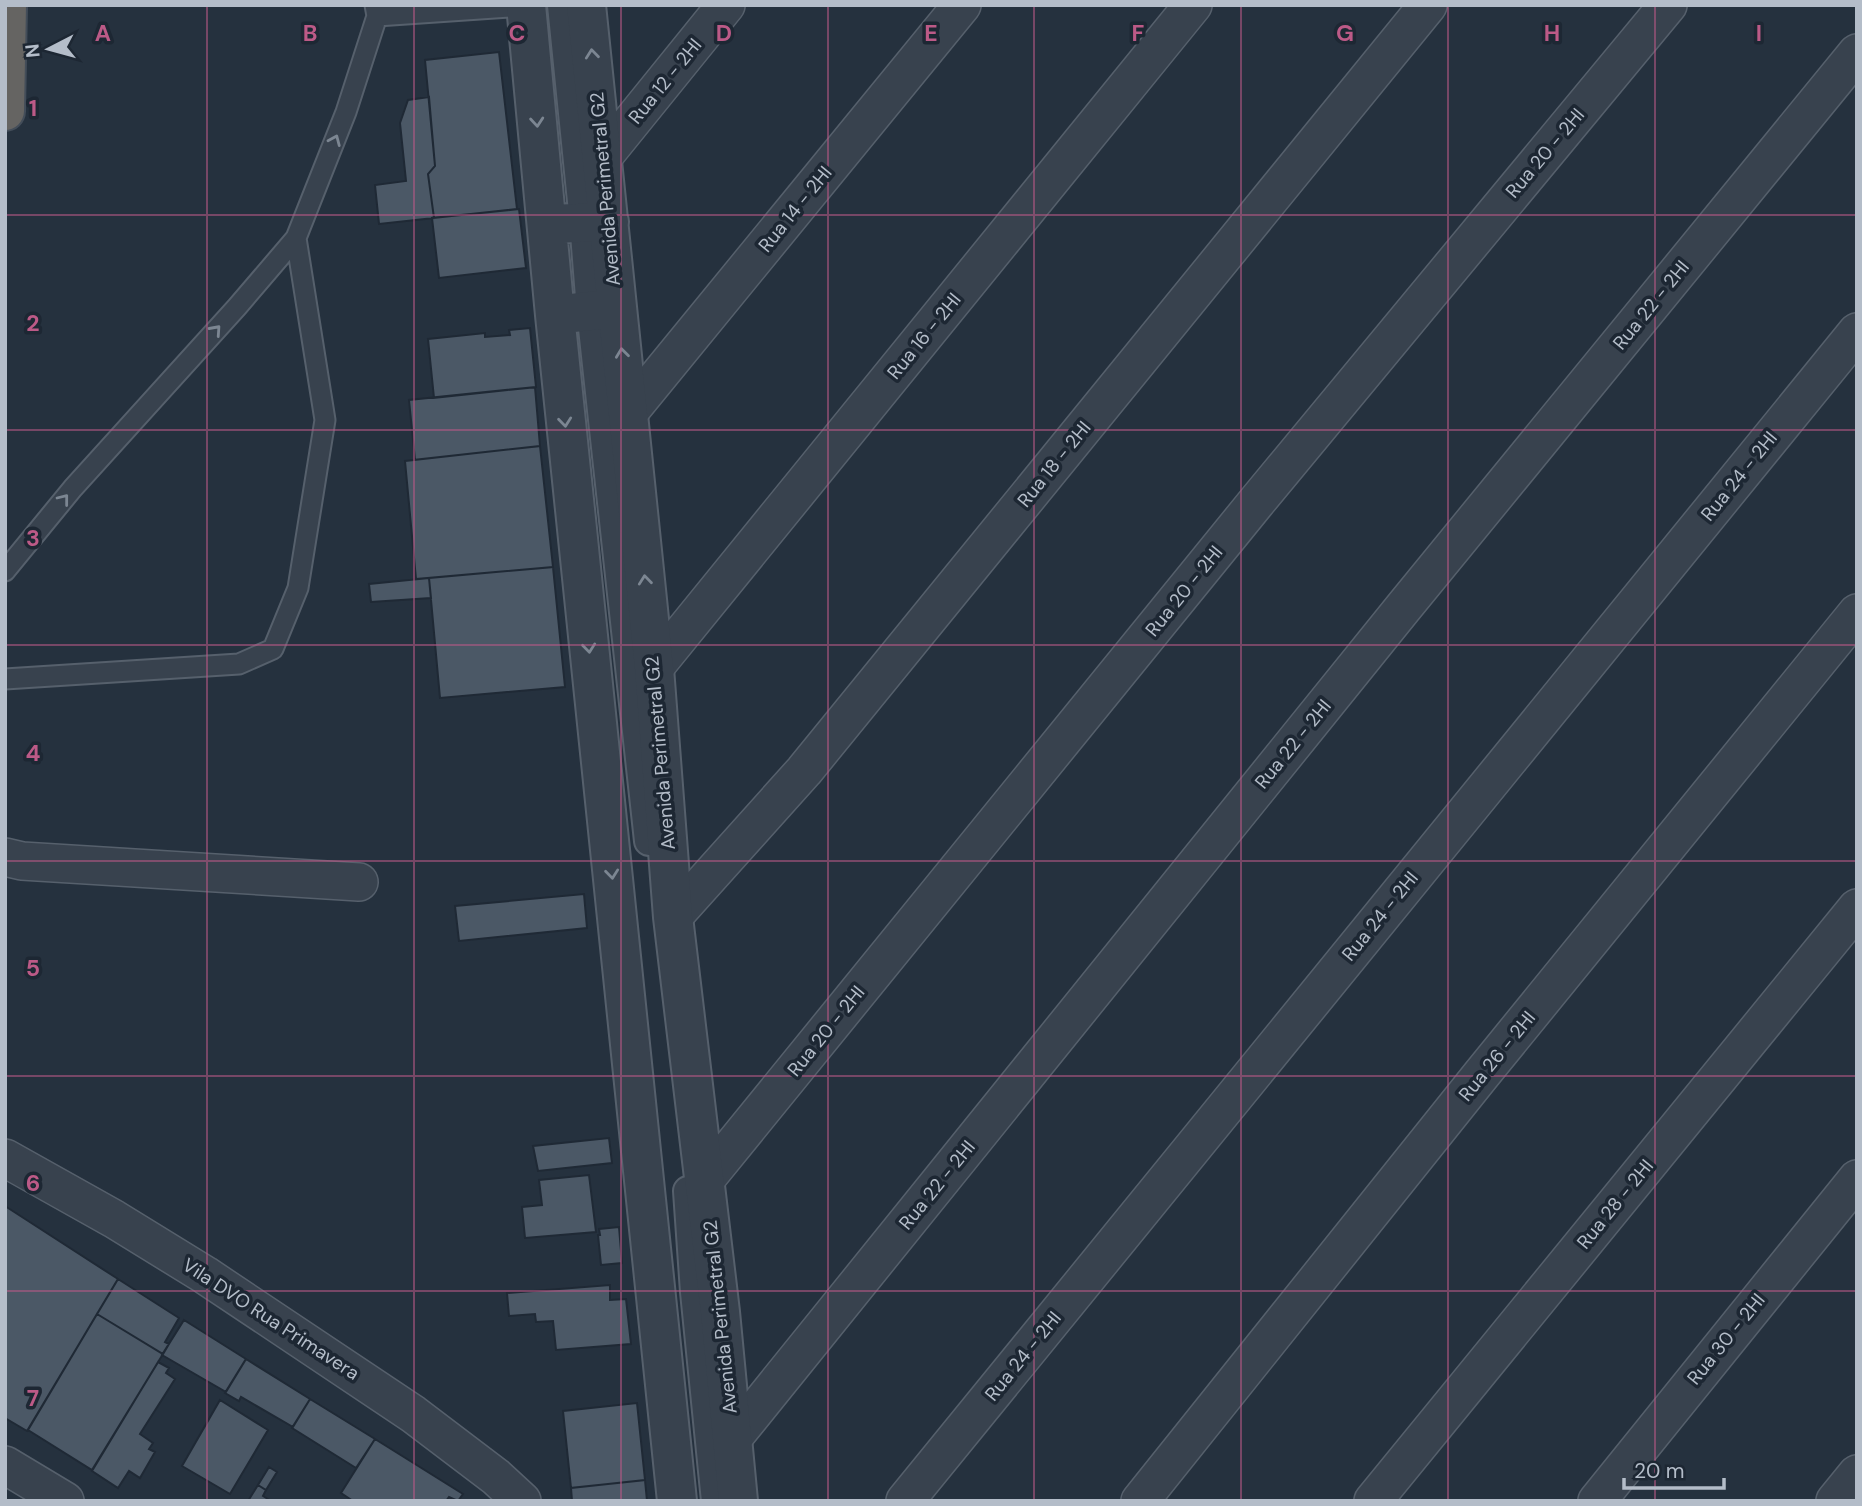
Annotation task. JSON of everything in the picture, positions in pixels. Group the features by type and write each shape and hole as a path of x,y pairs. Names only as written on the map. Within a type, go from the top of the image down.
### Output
{"highway":[{"path":"5,111 7,5"}],"street":[{"path":"547,224 597,221 562,5"},
{"name":"Avenida Perimetral G2","path":"586,5 603,157 587,311 645,1195 677,1501"},
{"name":"Rua 12 - 2HI","path":"603,157 726,5"},
{"name":"Rua 14 - 2HI","path":"629,412 962,5"},
{"name":"Rua 16 - 2HI","path":"654,668 1193,5"},
{"name":"Rua 18 - 2HI","path":"673,917 812,761 1428,5"},
{"name":"Rua 20 - 2HI","path":"697,1190 1240,521 1668,5"},
{"name":"Avenida Perimetral G2","path":"526,6 547,224 629,412 654,668 673,917 708,1303 733,1438 738,1501"},
{"name":"Rua 22 - 2HI","path":"733,1438 1412,597 1857,53"},
{"path":"587,311 697,1190 673,1207 655,1205 645,1195"},
{"name":"Rua 24 - 2HI","path":"905,1501 1857,332"},
{"name":"Rua 26 - 2HI","path":"1140,1501 1857,612"},
{"path":"11,861 359,883"},
{"name":"Rua 28 - 2HI","path":"1373,1501 1857,908"},
{"name":"Vila DVO Rua Primavera","path":"5,1158 114,1219 205,1275 413,1413 496,1477 522,1501"},
{"name":"Rua 30 - 2HI","path":"1597,1501 1857,1179"},
{"path":"657,1303 678,1289 708,1303 716,1501"},
{"path":"5,1465 65,1501"},
{"path":"1835,1501 1857,1474"}],"lane":[{"path":"5,571 73,488 296,238 346,111 376,10 526,6"},
{"path":"5,679 239,664 273,649 299,588 325,420 296,238"}],"building":[{"path":"499,52 517,209 434,218 428,174 435,166 425,60"},
{"path":"429,97 435,166 428,174 434,218 379,224 375,185 406,181 400,123 408,100"},
{"path":"519,209 526,268 439,278 432,218"},
{"path":"530,328 536,387 434,398 428,339 485,333 485,337 510,335 509,330"},
{"path":"535,387 540,446 415,460 409,400"},
{"path":"540,446 553,567 416,579 405,461"},
{"path":"553,567 565,687 440,698 429,578"},
{"path":"429,578 431,598 371,602 369,584"},
{"path":"584,894 587,928 459,941 455,906"},
{"path":"609,1138 612,1163 538,1171 533,1146"},
{"path":"589,1175 596,1232 525,1238 522,1207 542,1205 539,1180"},
{"path":"5,1206 118,1279 27,1431 5,1418"},
{"path":"619,1227 622,1263 601,1265 599,1229"},
{"path":"118,1279 179,1318 165,1342 169,1344 163,1354 97,1314"},
{"path":"610,1285 610,1300 626,1299 631,1344 556,1350 553,1321 536,1322 535,1314 509,1316 507,1293"},
{"path":"97,1314 163,1354 92,1470 28,1430"},
{"path":"184,1320 246,1359 226,1392 162,1355"},
{"path":"246,1359 310,1399 293,1427 241,1397 239,1401 225,1393"},
{"path":"158,1362 169,1368 166,1373 175,1379 140,1434 153,1443 149,1449 155,1452 140,1478 129,1471 118,1488 92,1471"},
{"path":"310,1399 375,1439 356,1468 292,1428"},
{"path":"220,1400 268,1430 230,1494 182,1466"},
{"path":"637,1403 645,1480 571,1488 563,1411"},
{"path":"375,1439 463,1494 458,1501 449,1497 446,1501 353,1501 341,1493"},
{"path":"269,1467 277,1472 266,1490 258,1485"},
{"path":"645,1480 647,1501 572,1501 571,1488"},
{"path":"258,1485 266,1490 263,1496 271,1501 248,1501"}]}
